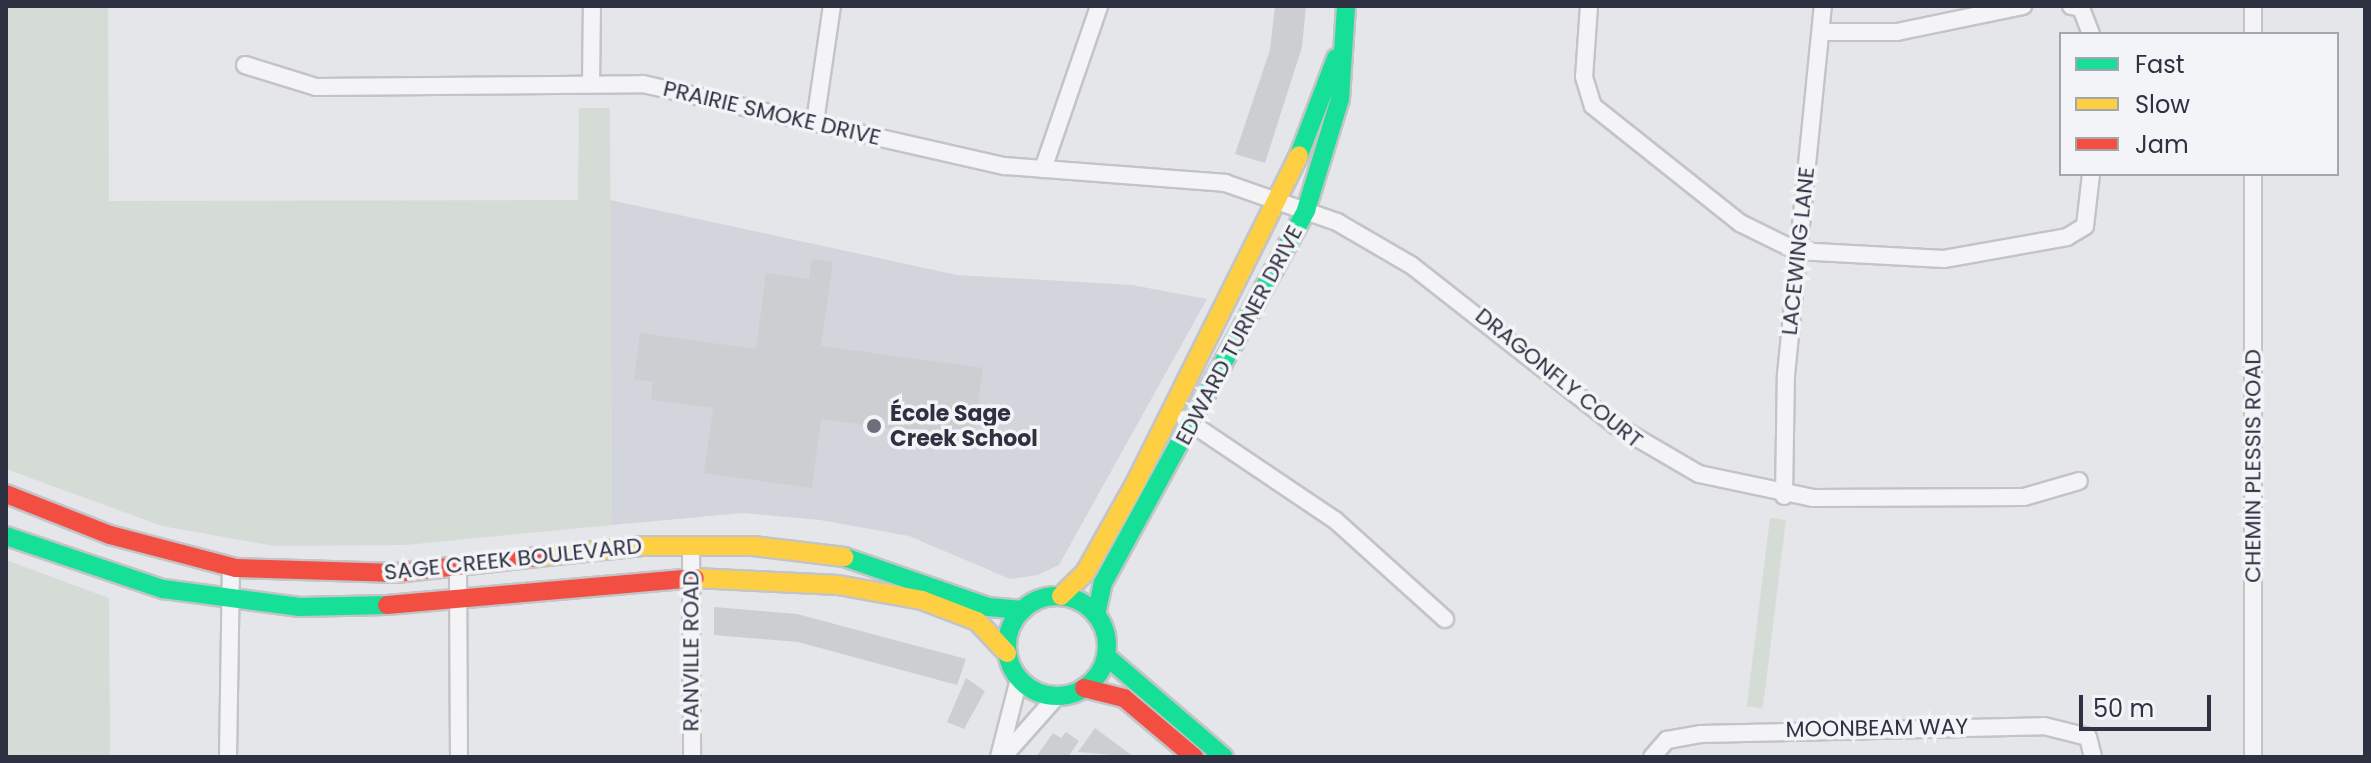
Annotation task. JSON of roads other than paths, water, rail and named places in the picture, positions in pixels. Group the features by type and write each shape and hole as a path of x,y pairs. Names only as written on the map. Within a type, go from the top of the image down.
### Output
{"street":[{"path":"591,84 592,6"},
{"path":"815,122 832,6"},
{"path":"1043,169 1099,6"},
{"name":"EDWARD TURNER DRIVE","path":"1096,615 1103,583 1188,421 1293,205 1340,99 1346,6"},
{"path":"1589,6 1584,77 1593,106 1740,223 1797,251 1944,259 2067,237 2085,226 2091,176"},
{"name":"LACEWING LANE","path":"1784,496 1797,251 1823,6"},
{"path":"1822,32 1897,32 2023,6"},
{"path":"2071,6 2081,8 2090,32"},
{"path":"2253,6 2253,32"},
{"name":"EDWARD TURNER DRIVE","path":"1061,596 1105,542 1293,205 1343,41"},
{"name":"PRAIRIE SMOKE DRIVE","path":"245,65 316,87 591,84 673,88 815,122 1043,169 1185,176 1293,205"},
{"name":"CHEMIN PLESSIS ROAD","path":"2253,176 2253,757"},
{"name":"DRAGONFLY COURT","path":"1293,205 1411,265 1653,452 1699,474 1784,496 2024,497 2079,481"},
{"path":"1188,421 1335,520 1445,619"},
{"name":"SAGE CREEK BOULEVARD","path":"6,494 110,535 231,567 345,574 458,567 691,545 838,555 988,607 1023,610"},
{"name":"SAGE CREEK BOULEVARD","path":"6,536 163,589 228,600 354,608 691,576 781,578 922,600 982,624 1007,653"},
{"name":"RANVILLE ROAD","path":"691,545 692,757"},
{"path":"228,757 228,600 231,567"},
{"path":"458,567 459,757"},
{"path":"1001,757 1019,679 1007,653 1023,610 1061,596 1096,615 1106,656 1224,757"},
{"path":"1084,688 1106,656"},
{"path":"1019,679 1057,696"},
{"path":"1001,757 1057,696 1084,688 1124,698 1194,757"},
{"name":"MOONBEAM WAY","path":"1652,757 1667,740 1701,734 2044,726 2088,737 2093,757"}],"place":[{"name":"École Sage Creek School","path":"874,426"}]}
